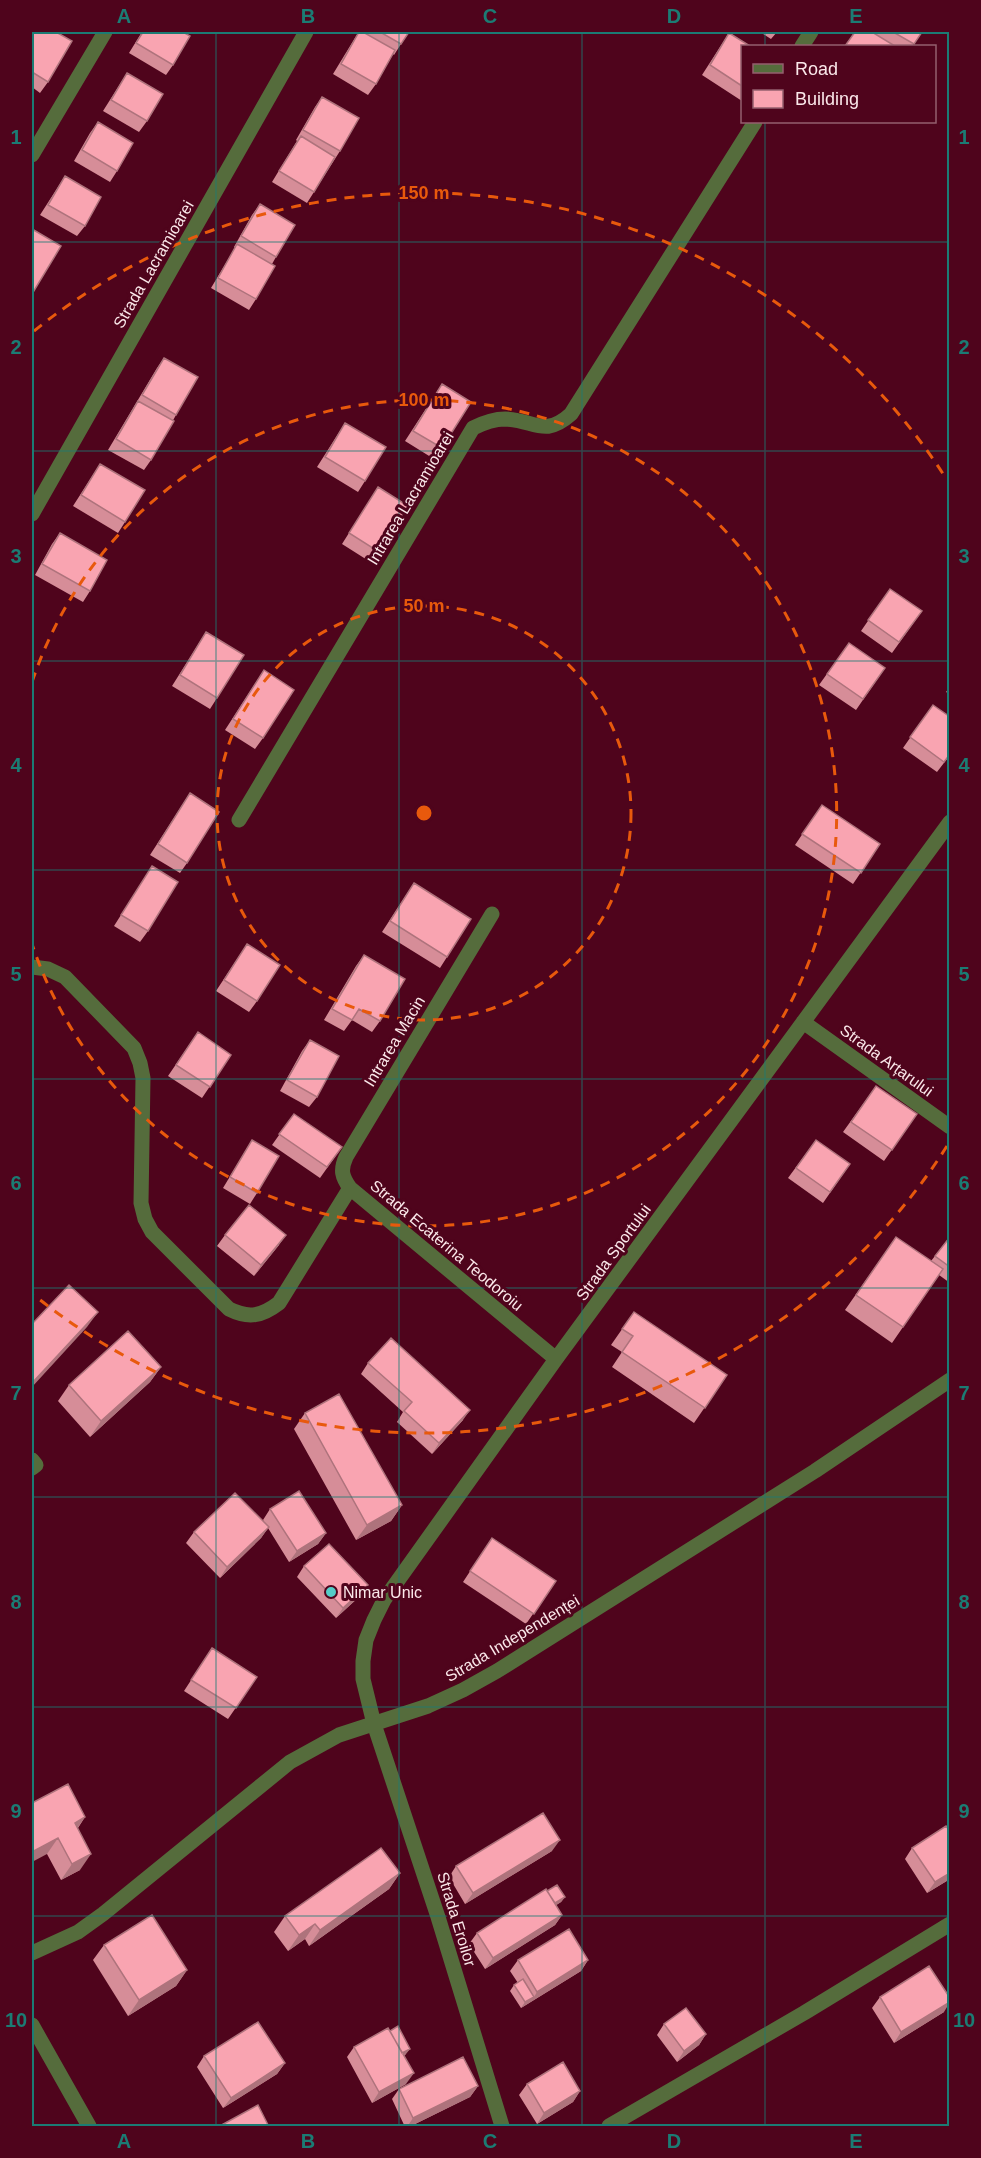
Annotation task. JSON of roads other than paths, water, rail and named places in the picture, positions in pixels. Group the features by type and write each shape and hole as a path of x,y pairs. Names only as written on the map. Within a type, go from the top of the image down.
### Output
{"street":[{"path":"32,155 105,32"},
{"name":"Strada Lacramioarei","path":"32,514 306,32"},
{"path":"803,45 811,32"},
{"name":"Intrarea Lacramioarei","path":"239,820 473,428 487,422 504,419 551,428 571,414 754,123"},
{"name":"Strada Sportului","path":"374,1724 363,1679 363,1661 366,1640 384,1600 556,1359 950,822"},
{"name":"Intrarea Macin","path":"350,1188 343,1178 342,1167 346,1157 492,914"},
{"name":"Strada Ecaterina Teodoroiu","path":"32,967 48,969 65,977 134,1048 143,1078 141,1203 145,1219 152,1232 229,1309 240,1315 253,1316 267,1312 279,1303 350,1188 556,1359"},
{"name":"Strada Arțarului","path":"803,1022 950,1127"},
{"name":"Strada Independenței","path":"32,1953 78,1932 104,1914 290,1762 339,1735 428,1706 498,1671 815,1472 950,1380"},
{"path":"32,1460 36,1465 32,1468"},
{"name":"Strada Eroilor","path":"374,1724 438,1917 502,2127"},
{"path":"609,2127 950,1924"},
{"path":"32,2025 89,2127"}],"place":[{"name":"Nimar Unic","path":"331,1592"}]}
